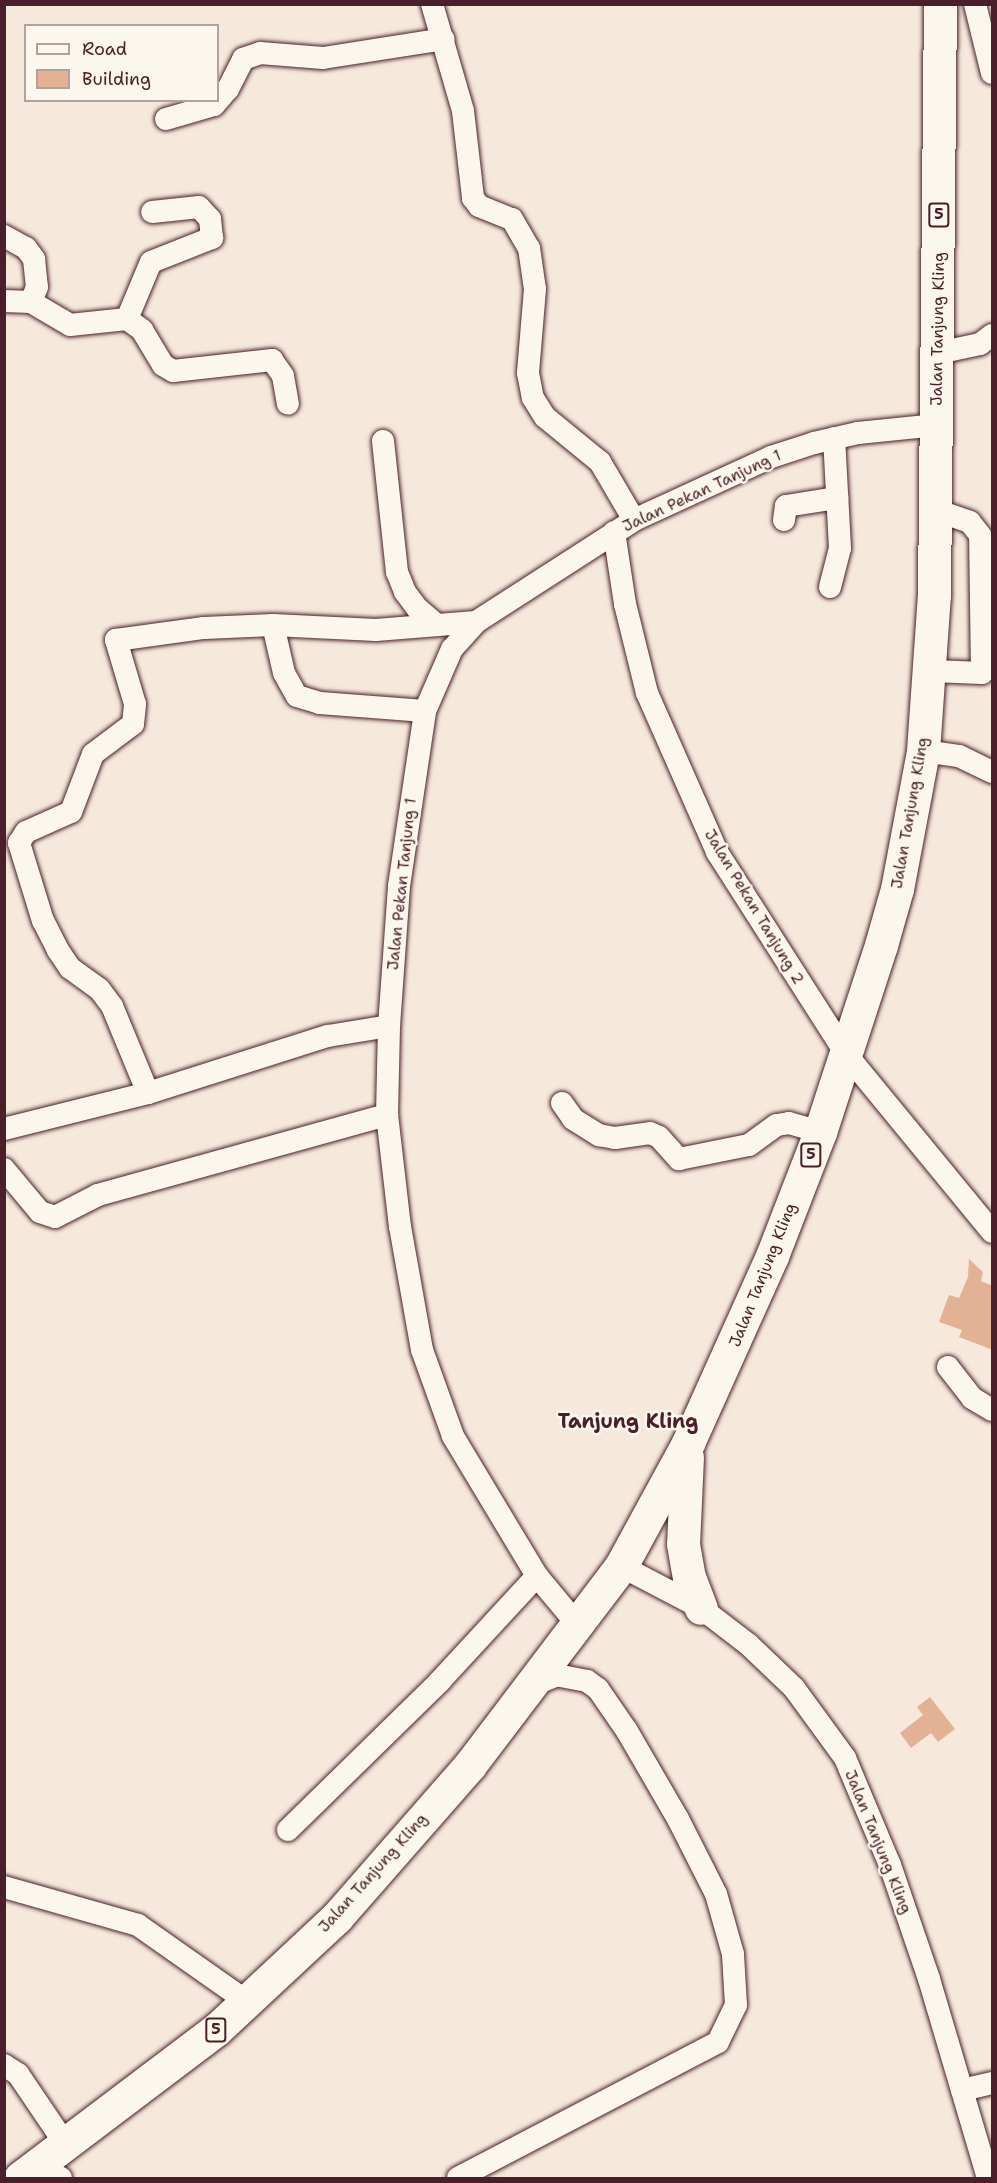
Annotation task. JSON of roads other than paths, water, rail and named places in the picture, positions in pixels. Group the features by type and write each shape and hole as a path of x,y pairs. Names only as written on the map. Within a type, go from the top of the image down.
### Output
{"highway":[{"name":"Jalan Tanjung Kling","path":"40,2175 66,2145 155,2079 246,2001 345,1908 470,1765 533,1685 621,1566 688,1443 772,1256 820,1132 897,889 923,751 932,671 938,353 940,4"},
{"path":"688,1443 683,1544 689,1577 701,1608"}],"street":[{"path":"432,4 463,111 473,198 479,206 512,219 529,248 535,289 528,373 534,398 545,417 600,462 634,520"},
{"path":"975,4 993,73"},
{"path":"219,99 228,89 243,59 260,53 323,58 444,39"},
{"path":"166,119 214,105 217,102"},
{"path":"127,319 151,262 212,238 210,219 199,207 152,212"},
{"path":"4,236 26,248 34,259 37,286 31,302"},
{"path":"4,301 31,302 70,325 127,319 142,330 168,370 272,360 283,376 288,404"},
{"path":"938,353 980,344 993,335"},
{"name":"Jalan Pekan Tanjung 1","path":"577,1624 537,1576 472,1473 434,1391 411,1294 387,1115 389,1026 399,886 425,711 452,649 476,622 634,520 771,457 834,438 937,425"},
{"path":"830,587 840,548 834,438"},
{"path":"383,441 397,572 411,601 437,625"},
{"path":"784,520 786,506 837,498"},
{"path":"932,671 987,672 980,535 970,522 935,510"},
{"name":"Jalan Pekan Tanjung 2","path":"614,532 625,604 647,693 693,802 717,852 846,1054 993,1232"},
{"path":"148,1093 112,1006 99,989 70,968 43,921 19,843 26,832 71,812 93,754 133,724 135,704 116,640 204,628 273,625 376,630 476,622"},
{"path":"273,625 284,673 297,696 320,703 425,711"},
{"path":"923,751 959,756 993,772"},
{"path":"4,1129 148,1093 328,1036 389,1026"},
{"path":"562,1103 573,1119 592,1132 615,1138 650,1133 659,1137 679,1159 749,1145 777,1125 789,1123 820,1132"},
{"path":"4,1169 40,1212 55,1217 98,1195 387,1115"},
{"path":"948,1367 972,1398 993,1410"},
{"name":"Jalan Tanjung Kling","path":"621,1566 701,1608 748,1644 794,1688 845,1758 890,1865 988,2178"},
{"path":"288,1830 440,1681 537,1576"},
{"path":"458,2178 718,2042 736,2005 733,1954 716,1894 678,1819 627,1731 598,1689 587,1681 557,1675 533,1685"},
{"path":"4,1887 138,1926 246,2001"},
{"path":"4,2065 18,2074 66,2145"},
{"path":"962,2090 993,2083"}],"district":[{"name":"Tanjung Kling","path":"628,1421"}]}
